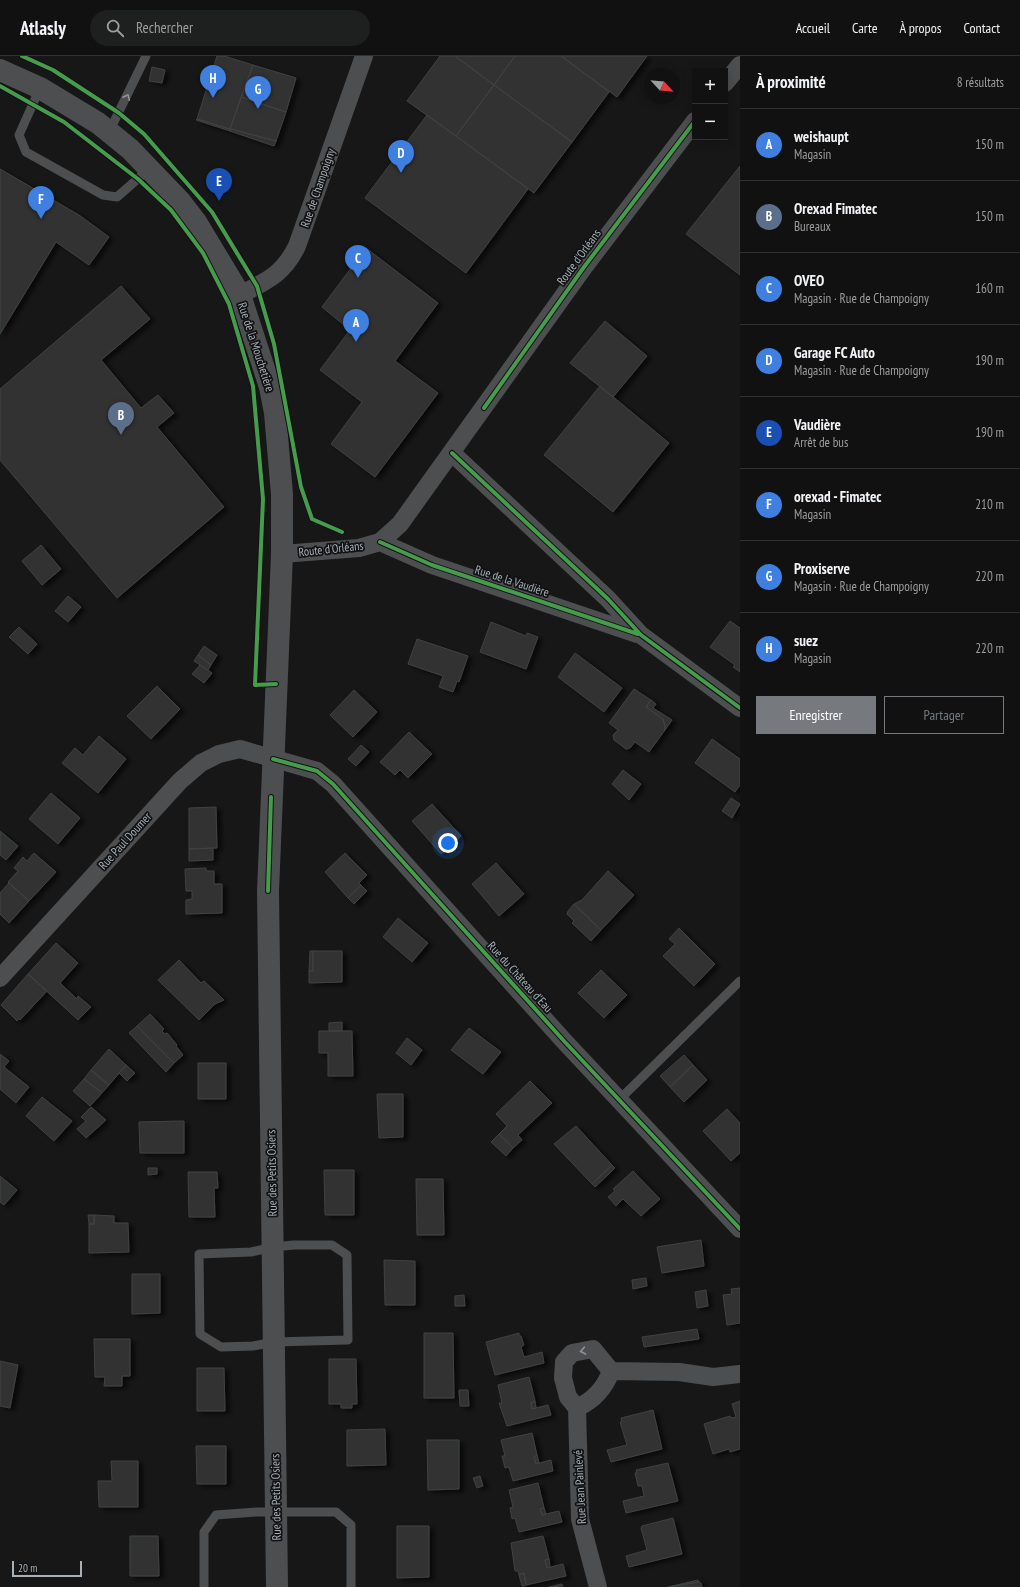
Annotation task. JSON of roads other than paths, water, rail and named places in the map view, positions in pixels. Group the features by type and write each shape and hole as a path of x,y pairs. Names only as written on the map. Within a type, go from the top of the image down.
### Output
{"street":[{"name":"Rue de Champoigny","path":"240,295 270,280 290,261 300,239 364,56"},
{"path":"728,79 740,65"},
{"name":"Rue de la Mouchetière","path":"0,70 65,101 109,132 150,169 179,200 196,222 240,295 263,361 270,388 275,413 282,494 282,554 273,759"},
{"name":"Route d'Orléans","path":"282,554 359,548 380,542 393,532 408,515 584,267 692,125"},
{"name":"Rue de la Vaudière","path":"452,453 608,598 641,635 740,708"},
{"name":"Rue de la Vaudière","path":"380,542 432,565 641,635"},
{"name":"Rue Paul Doumer","path":"0,978 180,781 201,763 219,754 240,749 273,759"},
{"name":"Rue du Château d'Eau","path":"273,759 317,771 333,784 619,1100 740,1229"},
{"name":"Rue des Petits Osiers","path":"273,759 268,891 277,1587"},
{"path":"611,1371 606,1384 590,1402 577,1408 568,1397 563,1378 564,1362 572,1353 593,1349 611,1371 679,1372 713,1377 740,1374"},
{"name":"Rue Jean Painlevé","path":"577,1408 580,1519 595,1581 598,1587"}],"lane":[{"path":"109,132 146,56"},
{"path":"40,88 19,135 26,152 102,195 117,197 150,169"},
{"path":"619,1100 740,981"},
{"path":"332,1245 347,1255 348,1340 274,1342 253,1346 221,1347 200,1334 199,1254 251,1252 272,1246 332,1245"},
{"path":"204,1587 204,1532 216,1514 276,1512 336,1512 351,1525 351,1587"}],"place":[{"name":"suez","path":"213,98"},
{"name":"Proxiserve","path":"258,109"},
{"name":"Garage FC Auto","path":"401,173"},
{"name":"Vaudière","path":"219,201"},
{"name":"orexad - Fimatec","path":"41,219"},
{"name":"OVEO","path":"358,278"},
{"name":"weishaupt","path":"356,342"},
{"name":"Orexad Fimatec","path":"121,435"}]}
